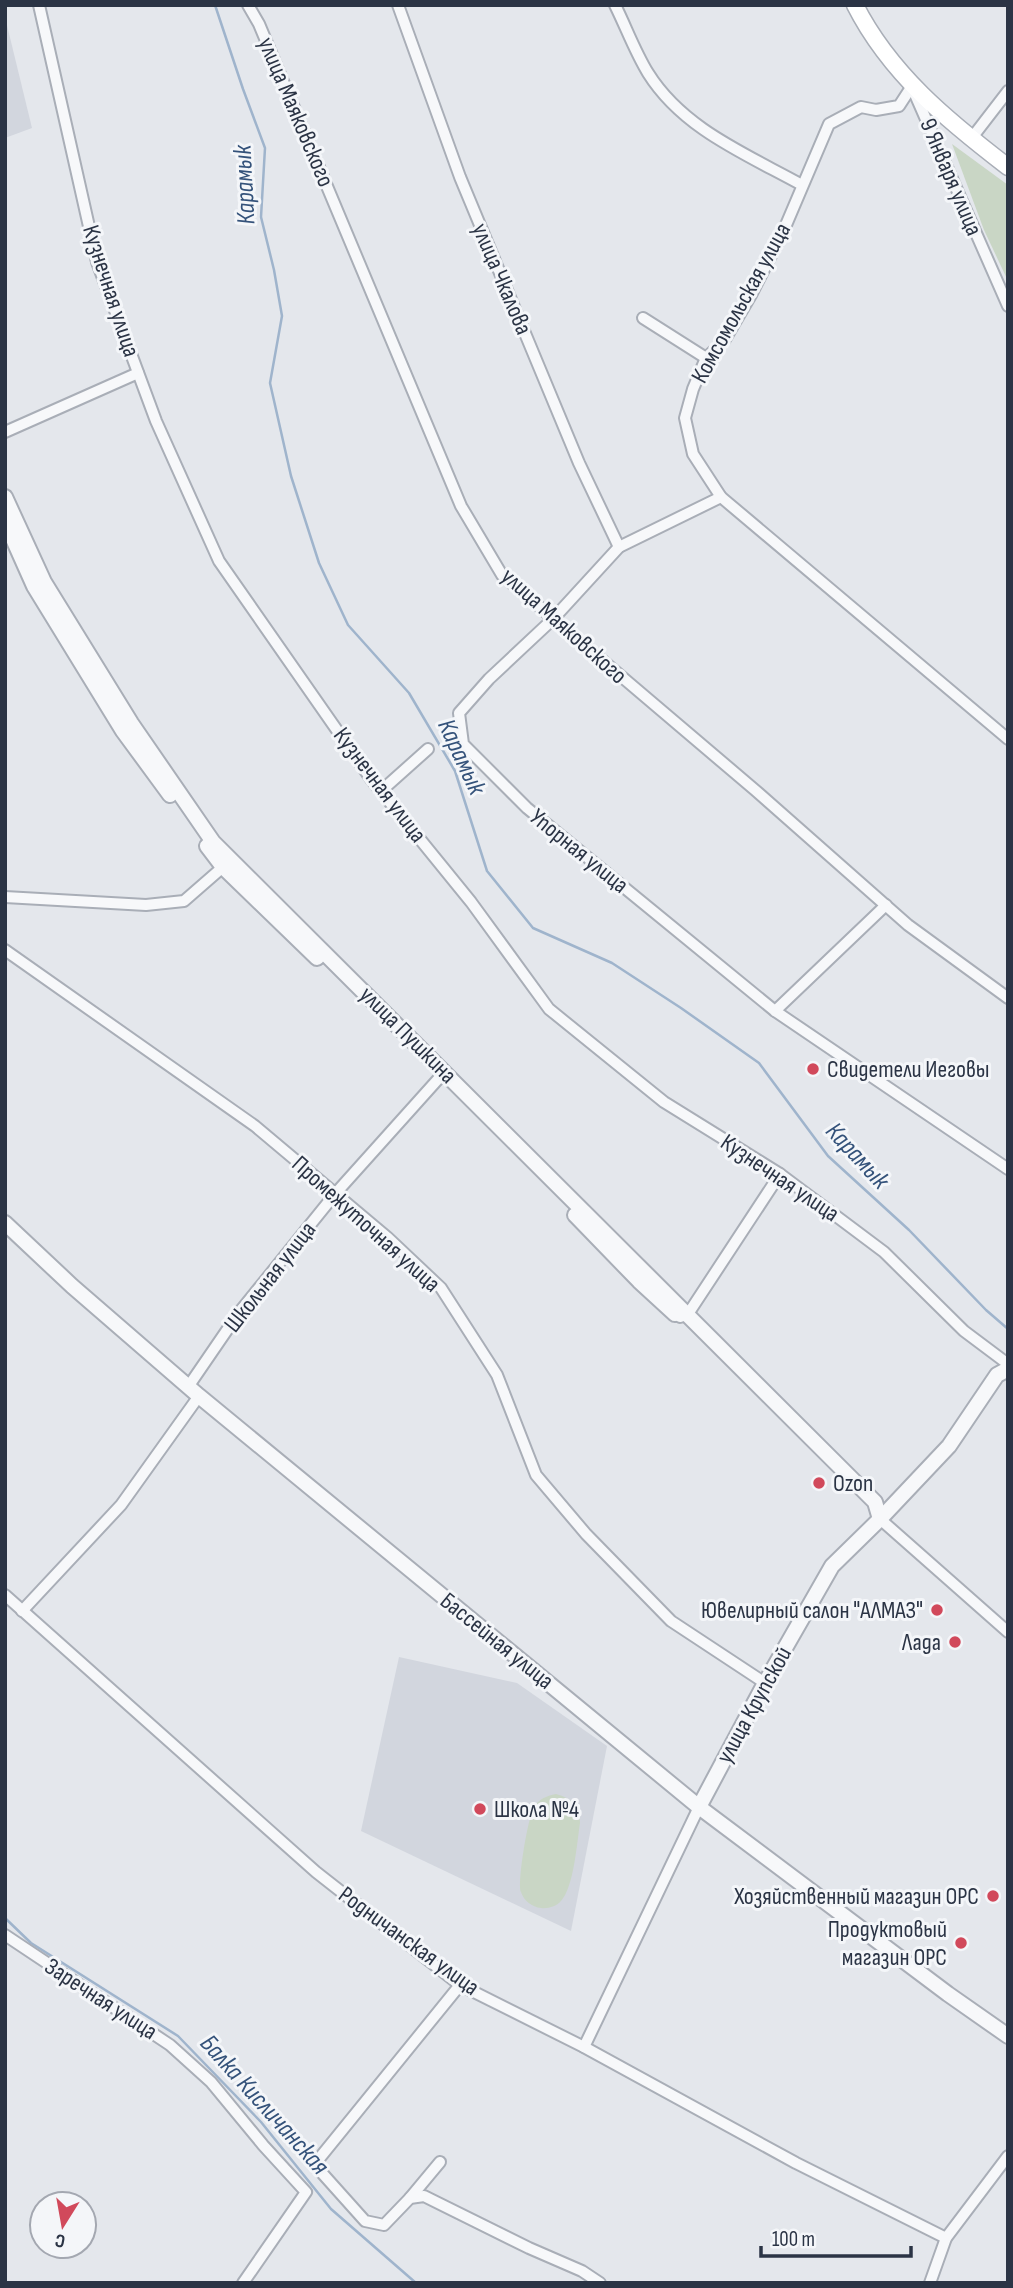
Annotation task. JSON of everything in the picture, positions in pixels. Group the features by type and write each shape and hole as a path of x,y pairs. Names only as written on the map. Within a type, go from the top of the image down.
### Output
{"main road":[{"path":"855,5 868,31 937,110 1008,158"},
{"path":"863,5 874,29 914,84"},
{"path":"974,136 1008,167"}],"street":[{"name":"Кузнечная улица","path":"39,5 97,262 156,421 219,561 381,791 471,902 549,1009 664,1102 780,1174 884,1252 964,1331 1008,1364"},
{"name":"улица Маяковского","path":"248,5 259,24 461,506 502,575 755,790 908,925 1008,998"},
{"name":"улица Чкалова","path":"398,5 460,177 579,463 619,547"},
{"path":"615,5 647,72 671,104 705,132 802,185"},
{"name":"Комсомольская улица","path":"914,84 898,106 876,110 861,107 829,124 783,232 751,295 724,341 706,358 685,418 693,454 721,497 1008,739"},
{"name":"9 Января улица","path":"914,84 1008,306"},
{"path":"974,136 1008,91"},
{"path":"643,318 706,358"},
{"path":"5,432 138,373"},
{"name":"улица Пушкина","path":"5,497 44,582 131,723 213,842 683,1315 880,1519 1008,1632"},
{"name":"Упорная улица","path":"721,497 619,547 553,620 489,679 459,713 463,744 527,808 775,1011 1008,1170"},
{"name":"улица Пушкина","path":"5,522 34,586 123,731 223,867 440,1077 639,1281 683,1315"},
{"path":"381,791 428,749"},
{"path":"5,897 146,905 184,901 223,867"},
{"path":"775,1011 886,905"},
{"name":"Промежуточная улица","path":"5,950 255,1126 387,1237 441,1288 497,1375 536,1475 586,1534 671,1621 765,1683"},
{"name":"Школьная улица","path":"22,1611 121,1506 194,1392 238,1314 335,1194 440,1077"},
{"path":"683,1315 780,1174"},
{"name":"Бассейная улица","path":"5,1223 72,1286 194,1392 699,1807 1008,2036"},
{"name":"улица Крупской","path":"584,2047 699,1807 765,1683 832,1566 949,1446 997,1375 1008,1369"},
{"name":"Родничанская улица","path":"5,1595 316,1871 460,1985 584,2047 796,2164 946,2238"},
{"name":"Заречная улица","path":"5,1936 170,2045 211,2082 306,2192 243,2283"},
{"path":"440,2162 384,2225 365,2221 323,2173 318,2160 460,1985"},
{"path":"930,2283 946,2238 1008,2155"},
{"path":"410,2198 424,2196 582,2271 600,2283"}],"shaded area":[{"path":"5,17 32,128 5,138"},
{"name":"Школа №4","path":"399,1657 517,1683 607,1746 571,1931 361,1831"}],"green space":[{"path":"952,144 1008,185 1008,281 984,230"},
{"path":"556,1794 574,1804 580,1823 569,1886 561,1901 549,1908 541,1908 529,1903 522,1895 522,1864 534,1807 543,1798"}],"waterway":[{"name":"Карамык","path":"215,5 265,148 261,217 282,316 270,383 291,476 319,563 348,625 409,693 455,771 487,871 533,928 612,963 759,1063 828,1156 909,1230 986,1310 1008,1329"},
{"name":"Балка Кисличанская","path":"5,1918 31,1943 178,2036 261,2122 331,2209 416,2283"}],"place":[{"name":"Свидетели Иеговы","path":"813,1069"},
{"name":"Ozon","path":"819,1483"},
{"name":"Ювелирный салон \"АЛМАЗ\"","path":"937,1610"},
{"name":"Лада","path":"955,1642"},
{"name":"Школа №4","path":"480,1809"},
{"name":"Хозяйственный магазин ОРС","path":"993,1896"},
{"name":"Продуктовый магазин ОРС","path":"961,1943"}]}
